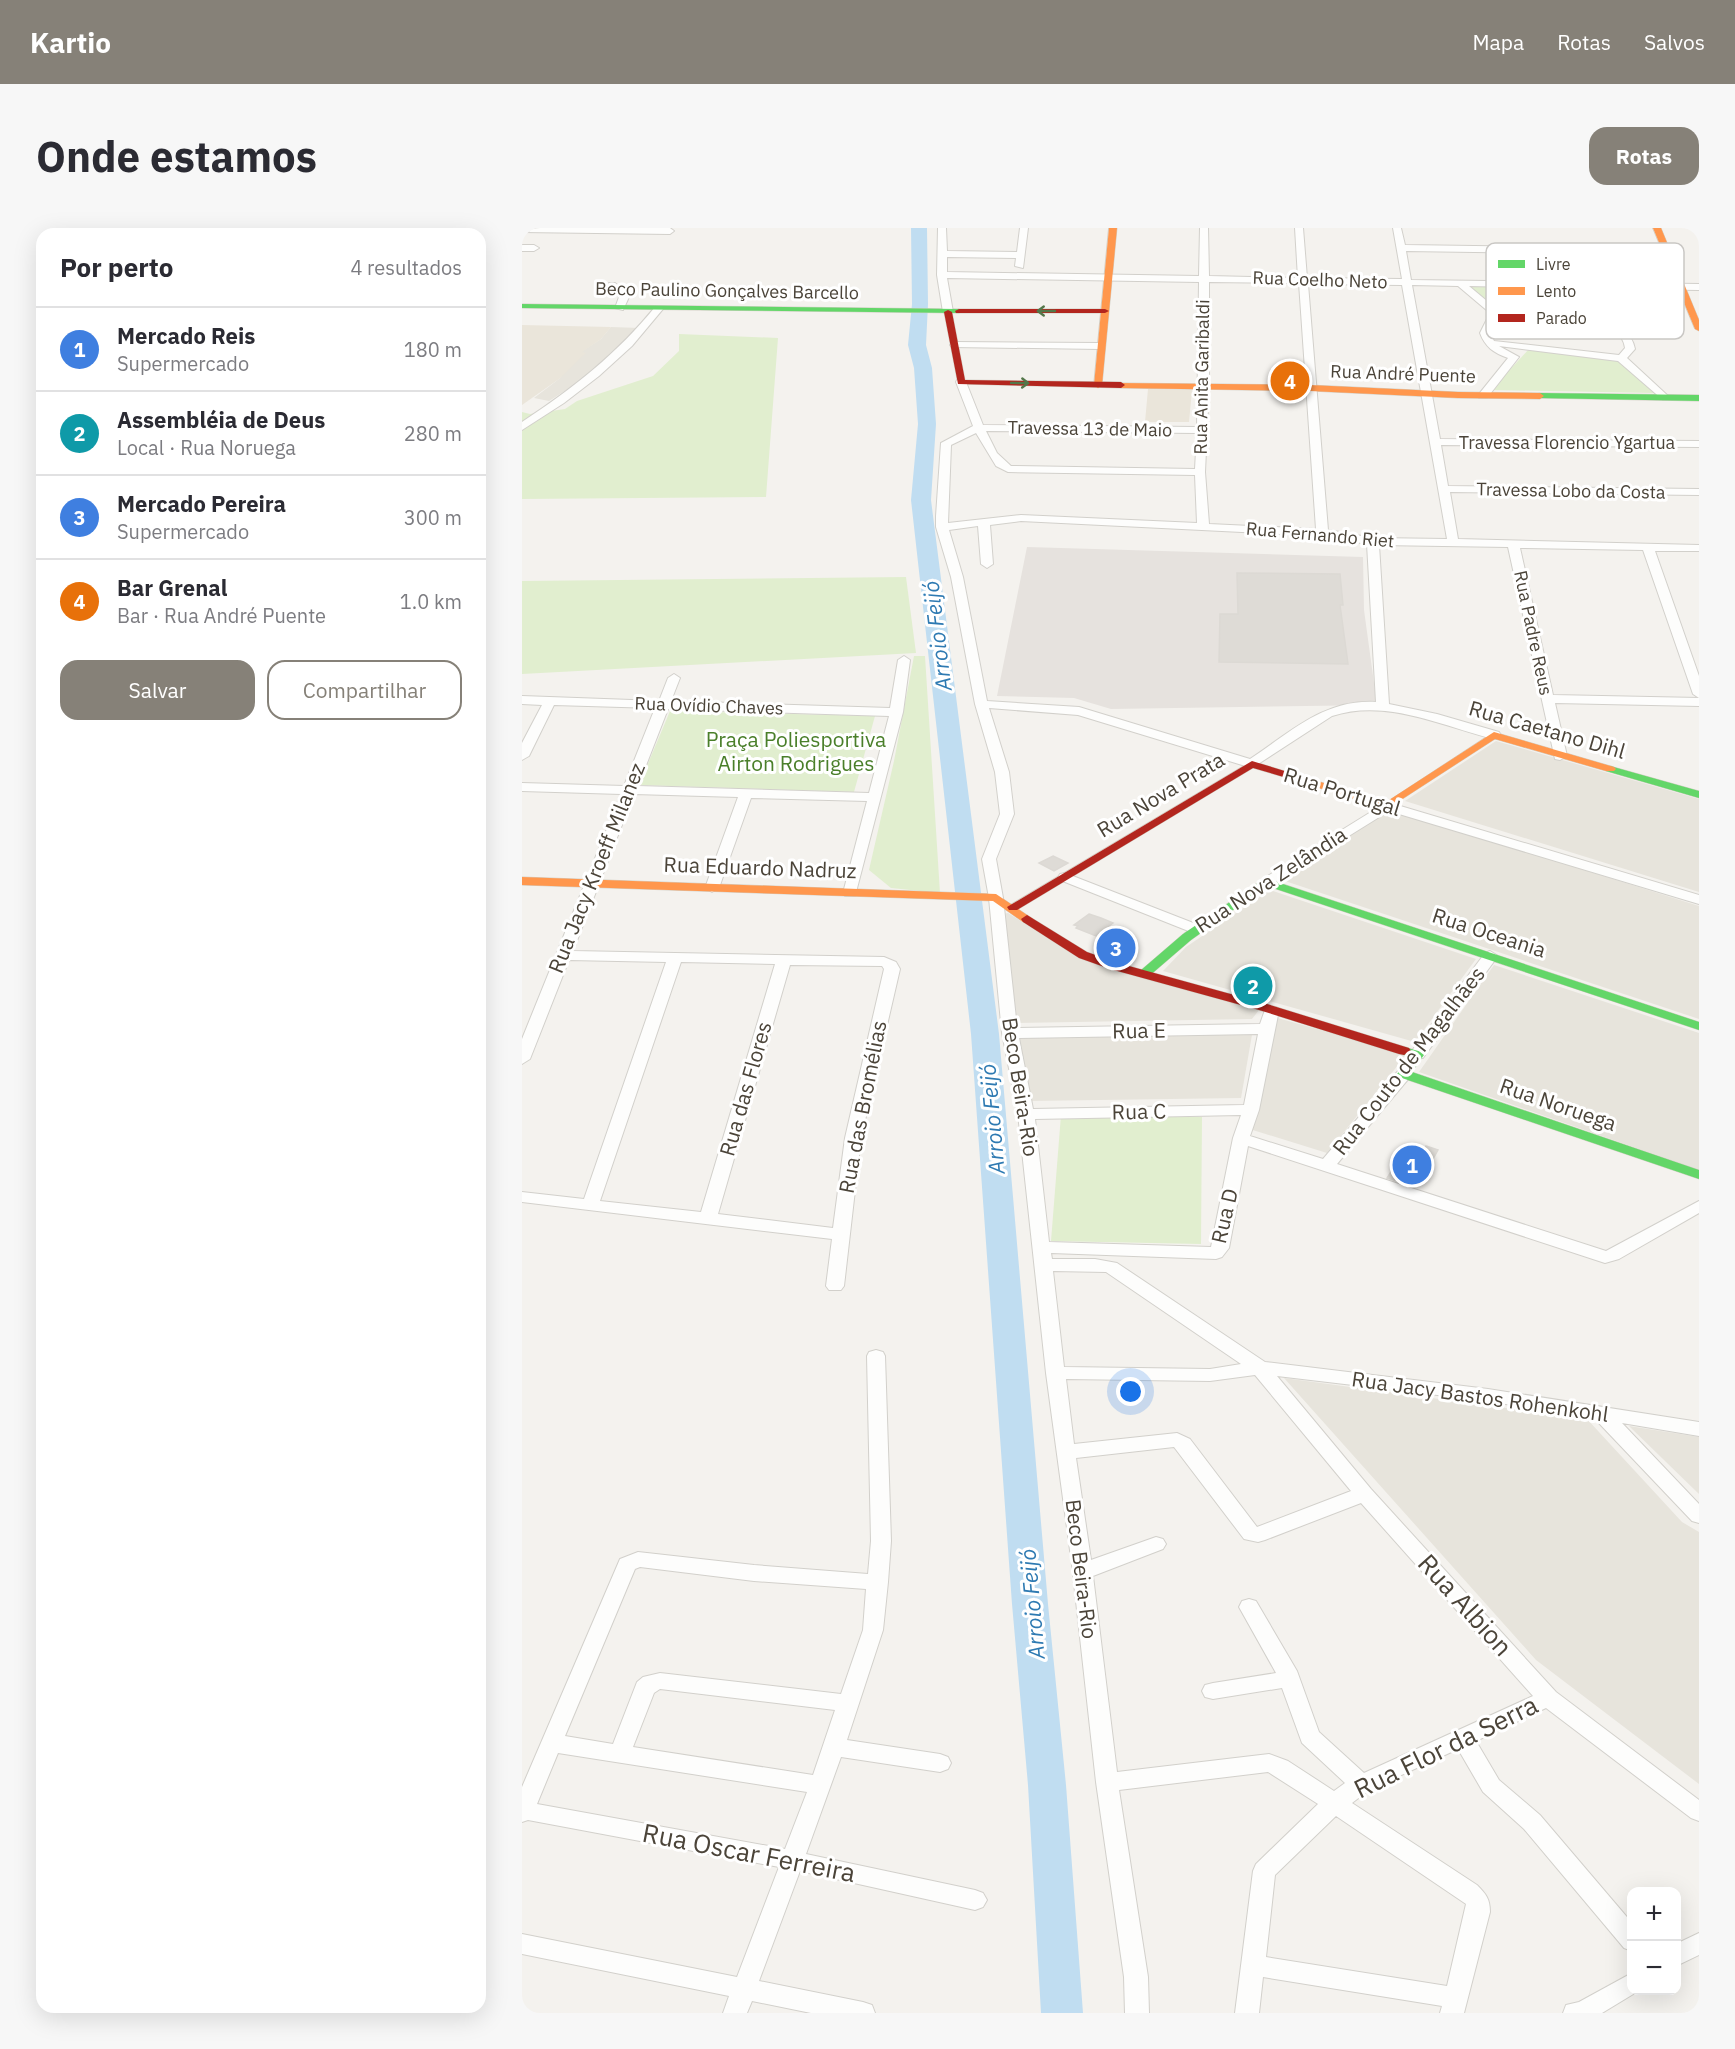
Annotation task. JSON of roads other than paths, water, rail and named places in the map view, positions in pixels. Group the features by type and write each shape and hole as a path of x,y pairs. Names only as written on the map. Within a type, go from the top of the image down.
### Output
{"main road":[{"path":"1098,386 1113,228"},
{"path":"1657,228 1663,243"},
{"path":"1684,293 1699,329"},
{"name":"Beco Paulino Gonçalves Barcello","path":"522,306 904,312 1105,311"},
{"path":"948,312 961,382"},
{"name":"Rua André Puente","path":"961,382 1310,388 1483,396 1699,398"},
{"name":"Rua Caetano Dihl","path":"1494,735 1699,795"},
{"name":"Rua Nova Zelândia","path":"1387,806 1494,735"},
{"name":"Rua Portugal","path":"1252,764 1387,806"},
{"name":"Rua Nova Prata","path":"998,901 1065,877 1252,764"},
{"name":"Rua Eduardo Nadruz","path":"522,881 850,892 998,901"},
{"name":"Rua Nova Zelândia","path":"1144,974 1171,948 1265,882"},
{"name":"Rua Oceania","path":"1265,882 1699,1026"},
{"path":"998,901 1083,955 1418,1055"},
{"name":"Rua Couto de Magalhães","path":"1404,1074 1418,1055"},
{"name":"Rua Noruega","path":"1404,1074 1699,1175"}],"street":[{"path":"942,228 942,275 948,312"},
{"path":"1019,276 1024,228"},
{"name":"Rua Anita Garibaldi","path":"1203,527 1200,472 1204,386 1204,228"},
{"path":"1299,228 1305,279 1310,388 1322,533"},
{"path":"1397,228 1453,543"},
{"path":"522,229 670,231"},
{"path":"522,248 534,248"},
{"path":"1401,248 1486,249"},
{"path":"943,254 1021,255"},
{"name":"Rua Coelho Neto","path":"942,275 1203,277 1486,284"},
{"path":"1461,284 1486,305"},
{"path":"612,285 624,297 620,308"},
{"path":"522,427 597,375 627,347 658,309"},
{"path":"1621,358 1630,349 1628,339"},
{"path":"1487,341 1621,358 1663,398"},
{"path":"1487,341 1495,348 1514,357"},
{"path":"955,345 1100,346"},
{"path":"1483,396 1522,347"},
{"path":"961,382 978,428 1000,465 1008,470 1200,472"},
{"name":"Travessa 13 de Maio","path":"978,428 1203,430"},
{"name":"Beco Beira-Rio","path":"978,428 946,443 942,527 957,577 981,704 1002,772 1007,814 989,859 998,901 1010,1033 1026,1114 1055,1373 1107,1782 1136,1977 1137,2013"},
{"name":"Travessa Florencio Ygartua","path":"1435,442 1699,444"},
{"name":"Travessa Lobo da Costa","path":"1444,489 1699,492"},
{"name":"Rua Fernando Riet","path":"942,527 1022,518 1322,533 1372,541 1699,548"},
{"path":"984,524 987,564"},
{"path":"1372,541 1383,705"},
{"name":"Rua Padre Reus","path":"1513,544 1560,756"},
{"path":"1648,547 1699,694"},
{"path":"850,892 896,712 904,660"},
{"name":"Rua Jacy Kroeff Milanez","path":"522,1059 674,678"},
{"path":"1547,699 1699,702"},
{"name":"Rua Ovídio Chaves","path":"522,700 896,712"},
{"path":"522,756 550,701"},
{"name":"Rua Portugal","path":"981,704 1078,711 1252,764"},
{"name":"Rua Caetano Dihl","path":"1327,713 1354,704 1383,705 1494,735"},
{"name":"Rua Nova Prata","path":"1252,764 1327,713"},
{"path":"522,787 875,797"},
{"path":"712,888 746,793"},
{"name":"Rua Portugal","path":"1387,806 1699,900"},
{"name":"Rua Nova Zelândia","path":"1265,882 1387,806"},
{"path":"1065,877 1196,929"},
{"path":"562,955 784,960"},
{"path":"590,1205 676,956"},
{"name":"Rua Couto de Magalhães","path":"1418,1055 1490,956"},
{"name":"Rua das Bromélias","path":"784,960 885,962 891,964 892,969 853,1138 835,1286"},
{"name":"Rua das Flores","path":"708,1219 784,960"},
{"name":"Rua D","path":"1043,1256 1216,1253 1220,1248 1241,1138 1251,1110 1271,1010"},
{"name":"Rua E","path":"1010,1033 1267,1029"},
{"name":"Rua Couto de Magalhães","path":"1327,1165 1404,1074"},
{"name":"Rua C","path":"1026,1114 1251,1110"},
{"name":"Rua Couto de Magalhães","path":"1241,1138 1608,1257 1699,1206"},
{"path":"522,1197 840,1234"},
{"name":"Rua Albion","path":"1043,1256 1111,1268 1260,1368 1364,1494 1548,1698 1699,1812"},
{"path":"735,2013 821,1785 873,1630 881,1541 876,1356"},
{"path":"1055,1373 1210,1375 1260,1368"},
{"name":"Rua Jacy Bastos Rohenkohl","path":"1260,1368 1488,1395 1699,1430"},
{"path":"1601,1413 1699,1516"},
{"path":"1065,1452 1177,1440 1183,1444 1251,1534 1258,1535 1364,1494"},
{"path":"1082,1572 1156,1544"},
{"path":"522,1811 553,1743 627,1564 638,1559 754,1572 878,1582"},
{"path":"1249,1606 1289,1679 1310,1737 1361,1784"},
{"path":"1213,1691 1289,1679"},
{"path":"620,1753 645,1688 651,1683 660,1681 849,1703"},
{"name":"Rua Flor da Serra","path":"1247,2013 1264,1871 1333,1804 1361,1784 1548,1698"},
{"path":"1462,1736 1491,1786 1532,1822 1627,1935"},
{"path":"553,1743 821,1785"},
{"path":"834,1747 940,1763"},
{"path":"1107,1782 1269,1763 1280,1767 1469,1892 1478,1901 1478,1912 1453,2006 1253,1965"},
{"name":"Rua Oscar Ferreira","path":"522,1811 792,1860 975,1900"},
{"path":"1681,1954 1699,1943"},
{"path":"522,1944 744,1987 863,2013"},
{"path":"1575,2013 1583,2012 1627,1986"}],"waterway":[{"name":"Arroio Feijó","path":"919,228 920,304 917,345 923,368 927,424 921,500 985,1034 1030,1604 1047,1785 1062,2013"}],"place":[{"name":"Bar Grenal","path":"1290,381"},
{"name":"Mercado Pereira","path":"1116,948"},
{"name":"Assembléia de Deus","path":"1253,986"},
{"name":"Mercado Reis","path":"1412,1165"}],"park label":[{"name":"Praça Poliesportiva Airton Rodrigues","path":"796,752"}]}
